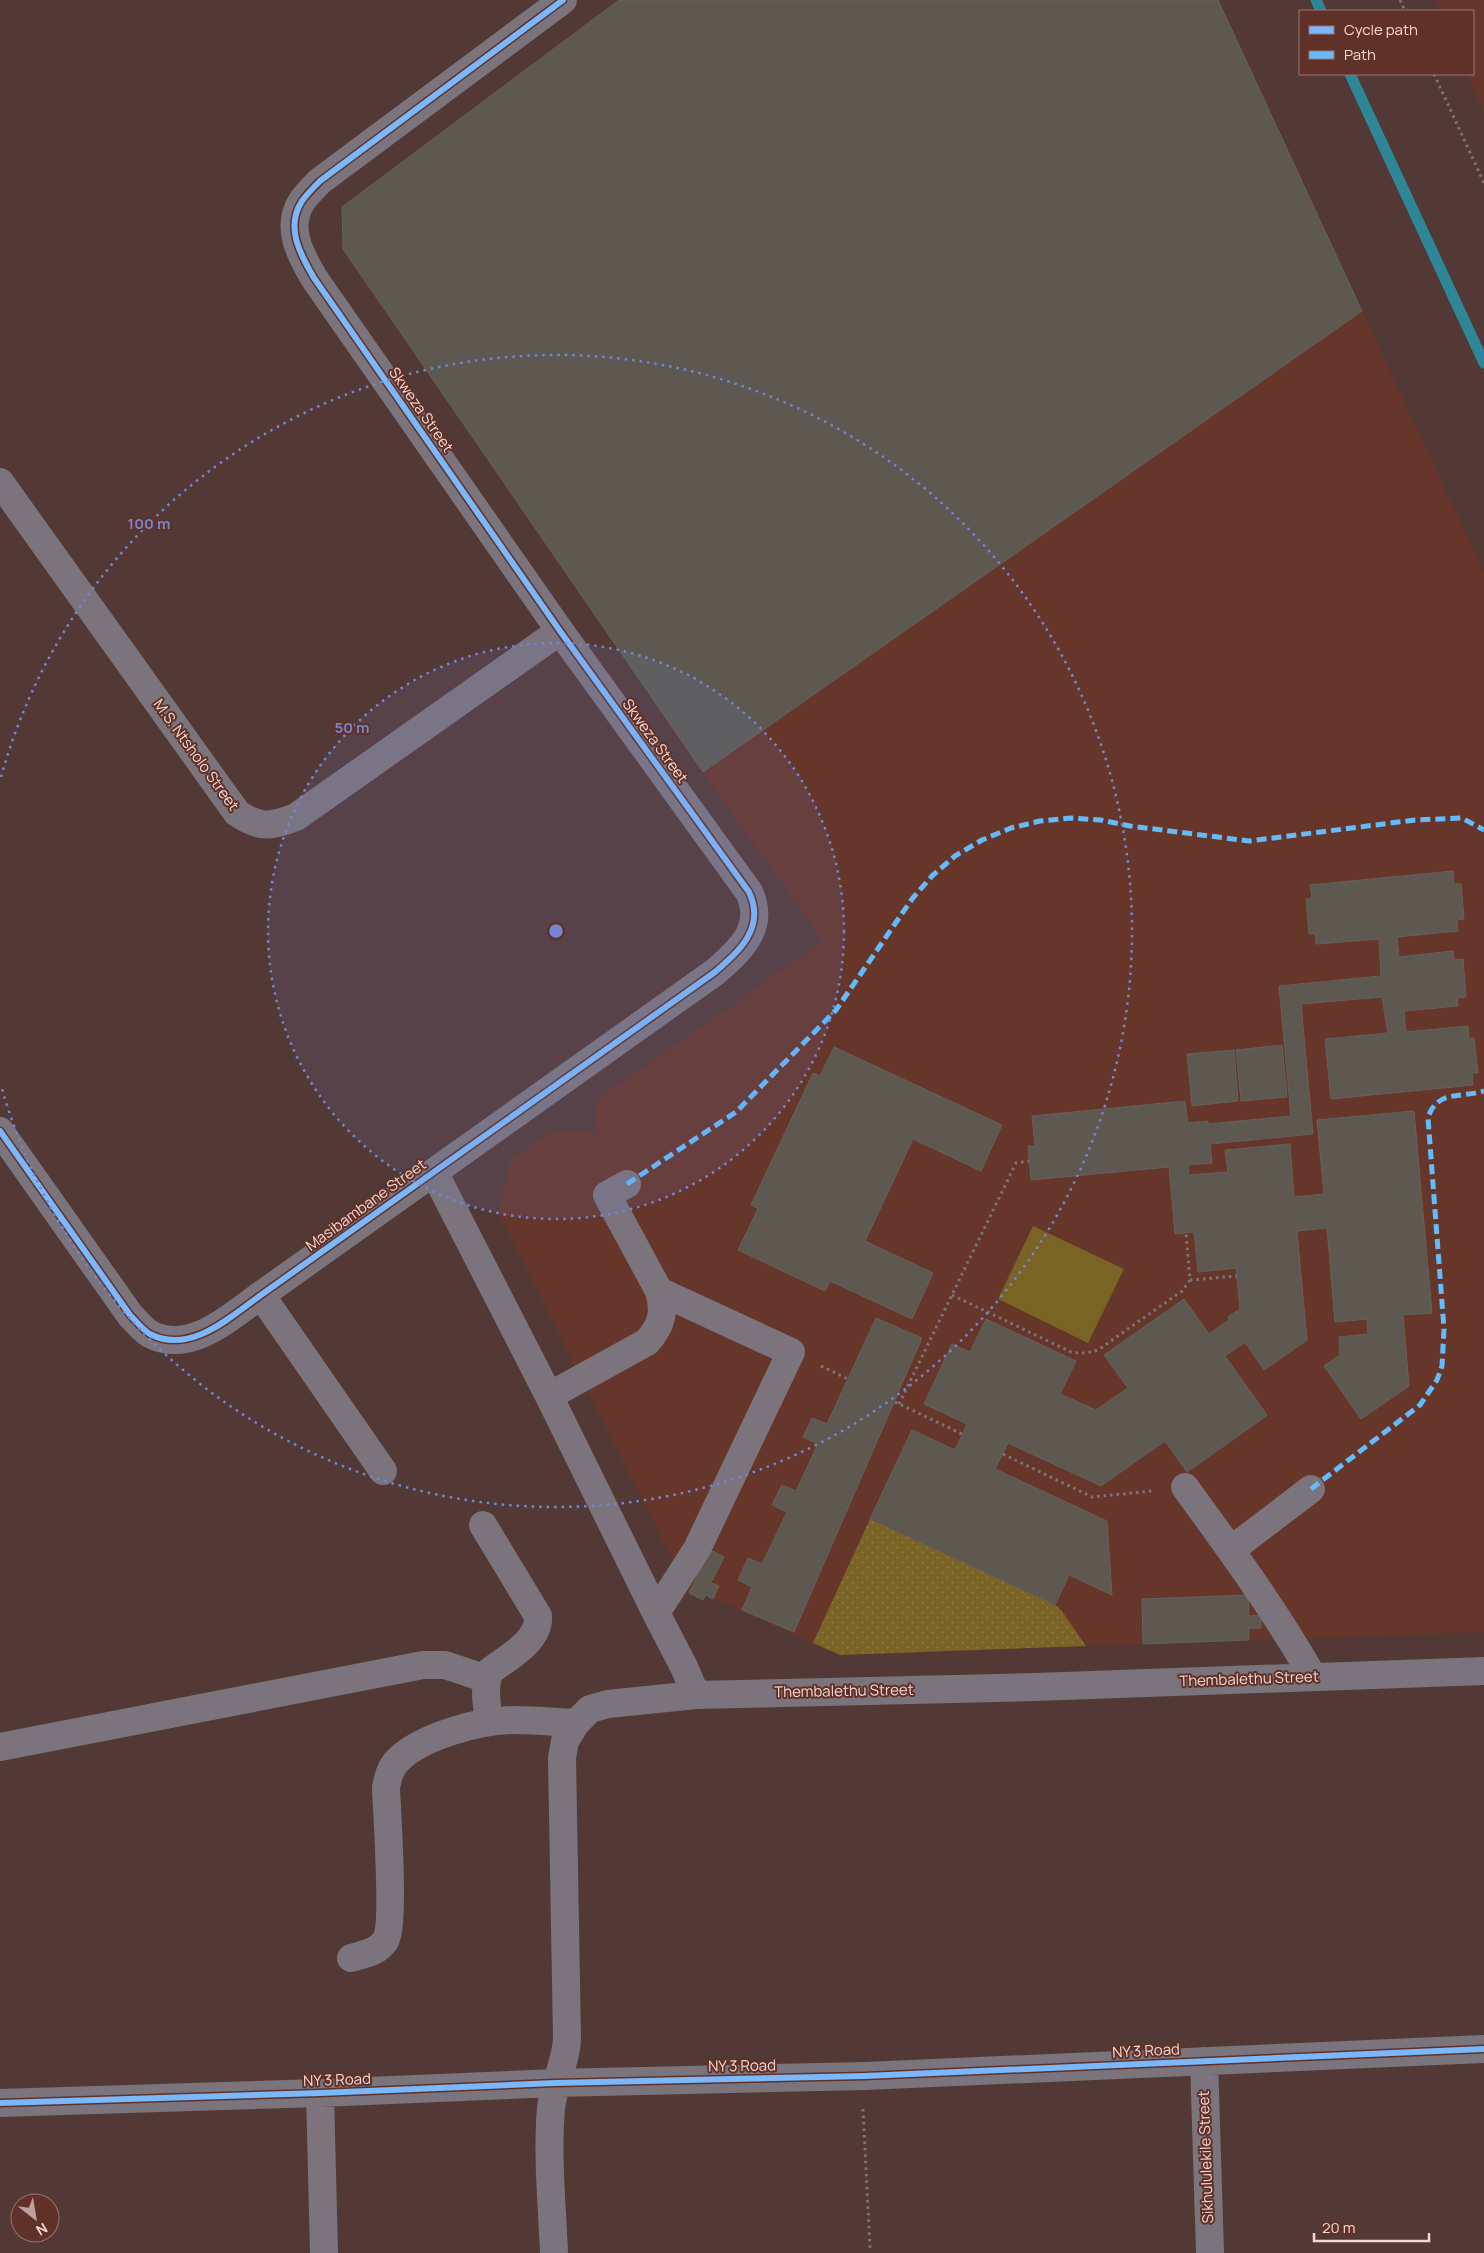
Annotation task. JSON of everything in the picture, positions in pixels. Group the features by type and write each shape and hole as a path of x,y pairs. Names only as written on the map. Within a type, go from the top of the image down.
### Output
{"street":[{"name":"Skweza Street","path":"563,0 320,181 301,202 294,226 300,253 314,278 560,631 749,892"},
{"name":"M.S. Ntsholo Street","path":"0,482 237,813 251,822 261,825 280,823 296,817 560,631"},
{"name":"Masibambane Street","path":"0,1131 130,1316 148,1334 168,1341 192,1338 213,1329 714,972 742,948 754,923 754,902 749,892"},
{"path":"434,1172 549,1396 684,1667 696,1695"},
{"path":"549,1396 647,1342 656,1331 662,1319 663,1305 660,1291 607,1195 627,1184"},
{"path":"656,1613 697,1549 791,1352 660,1291"},
{"path":"261,1295 384,1471"},
{"path":"1185,1488 1288,1632 1313,1677"},
{"path":"1231,1550 1311,1488"},
{"path":"483,1525 538,1616 539,1625 532,1637 490,1672 487,1679 489,1722"},
{"path":"0,1747 423,1665 445,1665 487,1679"},
{"name":"Thembalethu Street","path":"554,2253 549,2135 555,2083 567,2046 562,1758 565,1741 576,1723 590,1710 608,1704 696,1695 1036,1687 1484,1671"},
{"path":"351,1958 370,1953 380,1947 386,1940 389,1929 390,1899 386,1788 390,1771 397,1760 411,1749 445,1734 489,1722 514,1720 576,1723"},
{"name":"NY 3 Road","path":"0,2103 320,2093 555,2083 865,2076 1484,2049"},
{"name":"Sikhululekile Street","path":"1204,2061 1210,2253"},
{"path":"320,2093 324,2253"}],"path":[{"path":"1434,75 1484,183"},
{"path":"899,1404 1016,1163 1029,1161"},
{"path":"952,1295 1071,1352 1085,1354 1098,1350 1182,1292 1190,1280 1186,1233"},
{"path":"1190,1280 1237,1276"},
{"path":"895,1402 962,1434"},
{"path":"1003,1454 1092,1497 1185,1488"},
{"path":"863,2106 870,2248"}],"shaded area":[{"path":"1435,0 1484,0 1484,113 1467,75 1474,75 1474,10 1440,10"},
{"path":"1362,311 1484,572 1484,1632 840,1655 706,1595 703,1600 689,1593 498,1212 511,1158 551,1131 597,1132 595,1101 823,941 703,772"},
{"path":"1033,1226 1124,1269 1088,1343 998,1299"},
{"path":"870,1519 1055,1605 1061,1610 1086,1646 840,1655 813,1643"}],"building":[{"path":"619,0 1218,0 1362,311 703,772 343,249 342,207"},
{"path":"1453,871 1454,884 1461,884 1464,919 1457,920 1458,931 1397,937 1399,957 1453,951 1454,960 1463,959 1466,997 1457,998 1458,1006 1404,1011 1406,1032 1468,1026 1469,1039 1474,1038 1478,1073 1472,1073 1473,1085 1331,1099 1325,1039 1388,1033 1382,997 1301,1004 1313,1134 1210,1144 1212,1163 1188,1165 1189,1175 1228,1172 1225,1150 1290,1144 1294,1197 1324,1194 1317,1120 1414,1111 1432,1313 1403,1315 1409,1386 1361,1419 1324,1366 1340,1355 1339,1337 1368,1334 1367,1319 1335,1322 1327,1228 1297,1231 1307,1340 1264,1370 1245,1342 1225,1356 1267,1415 1262,1419 1187,1472 1165,1441 1101,1486 1008,1443 995,1469 1107,1521 1112,1595 1069,1575 1055,1605 870,1519 912,1430 955,1450 967,1424 924,1404 952,1344 970,1352 986,1319 1076,1361 1060,1394 1096,1410 1128,1388 1104,1355 1184,1299 1209,1334 1229,1320 1228,1317 1240,1309 1236,1268 1198,1272 1194,1232 1175,1234 1169,1167 1031,1180 1028,1146 1035,1146 1032,1116 1185,1101 1188,1123 1208,1121 1208,1124 1291,1116 1279,986 1381,976 1379,939 1316,944 1315,934 1309,934 1306,899 1312,898 1310,885"},
{"path":"1282,1045 1287,1097 1241,1101 1236,1050"},
{"path":"834,1047 1002,1125 981,1171 913,1139 865,1241 933,1273 912,1319 830,1281 825,1291 738,1250 758,1209 751,1205 813,1073 820,1076"},
{"path":"1234,1050 1238,1101 1192,1106 1187,1054"},
{"path":"876,1318 922,1338 794,1632 742,1610 752,1587 738,1580 748,1558 762,1564 787,1512 772,1505 782,1485 796,1491 818,1444 803,1437 812,1418 827,1424"},
{"path":"710,1550 724,1557 711,1583 719,1586 713,1599 706,1595 703,1600 689,1593"},
{"path":"1248,1595 1249,1616 1261,1615 1261,1628 1249,1628 1249,1640 1143,1644 1142,1599"}],"waterway":[{"path":"1316,0 1321,10"},
{"path":"1350,75 1484,363"}],"marked path":[{"path":"627,1184 736,1112 836,1010 912,899 932,876 955,856 982,840 1011,828 1040,821 1070,818 1101,820 1130,826 1249,841 1415,820 1462,818 1484,830"},
{"path":"1311,1489 1420,1405 1437,1380 1442,1366 1444,1329 1428,1118 1432,1109 1443,1099 1484,1091"}],"cycle path":[{"path":"0,1131 130,1315 150,1334 165,1339 180,1340 195,1337 223,1323 715,972 741,947 752,928 754,917 749,892 560,631 314,278 296,240 295,221 297,211 304,198 320,181 563,0"},
{"path":"0,2103 320,2093 555,2083 865,2076 1484,2049"}]}
